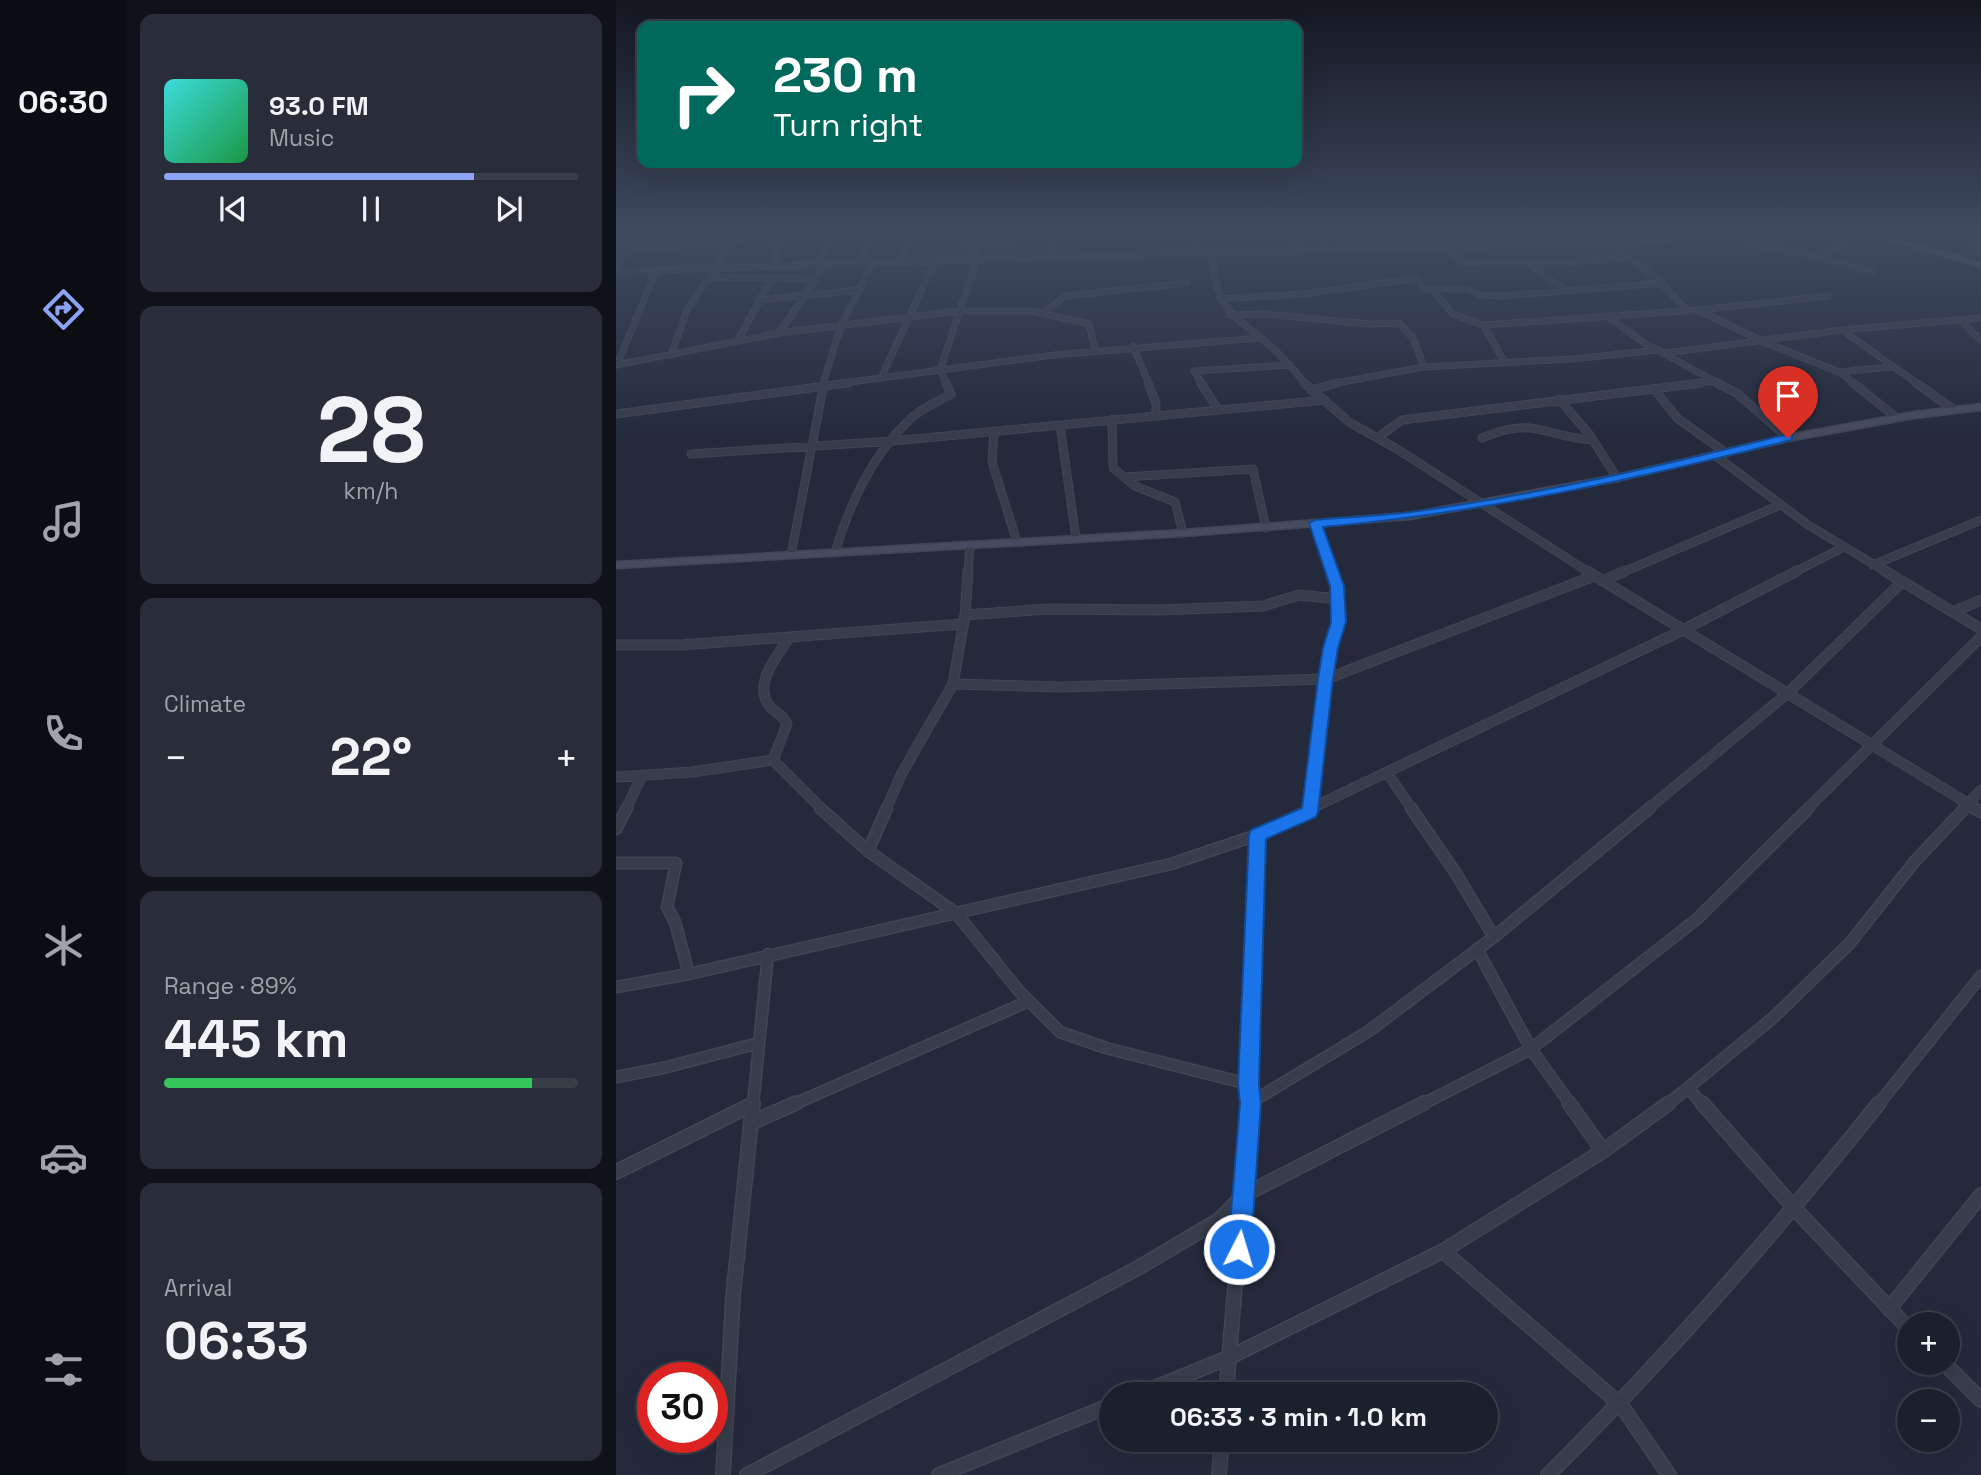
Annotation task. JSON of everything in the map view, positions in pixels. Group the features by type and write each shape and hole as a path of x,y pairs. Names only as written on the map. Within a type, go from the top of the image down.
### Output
{"street":[{"path":"617,365 643,302"},
{"path":"671,355 692,302"},
{"path":"738,341 758,302"},
{"path":"779,333 790,313 801,302"},
{"path":"791,555 823,386 841,325 853,302"},
{"path":"881,378 915,302"},
{"path":"835,553 848,510 865,475 915,414 951,394 940,370 962,302"},
{"path":"1044,312 1057,302"},
{"path":"1222,302 1230,315 1290,365 1311,390 1349,422 1598,579 1981,812"},
{"path":"1441,302 1448,312 1467,323 1483,325 1688,311 1774,302"},
{"path":"1679,302 1688,311"},
{"path":"1698,310 1764,342 1839,372 1897,418"},
{"path":"617,365 779,333 959,311 1044,312 1089,324 1095,350"},
{"path":"1230,315 1287,313 1372,324 1399,322 1412,337 1424,367"},
{"path":"1608,317 1661,351 1738,394 1788,438"},
{"path":"1311,390 1348,380 1424,367 1764,342 1842,330 1981,318"},
{"path":"1961,321 1981,340"},
{"path":"1483,325 1505,363"},
{"path":"1842,330 1954,410"},
{"path":"616,414 1095,350 1259,338"},
{"path":"1133,346 1156,403 1156,416"},
{"path":"1217,408 1194,371 1290,365"},
{"path":"1839,372 1892,367"},
{"path":"1377,438 1402,420 1715,381"},
{"path":"1654,389 1666,407 1692,433 1780,505 1873,565 1981,629"},
{"path":"1559,399 1592,440 1617,478"},
{"path":"691,454 893,441 1217,408 1266,408 1325,400"},
{"path":"616,565 1266,528 1410,516 1617,478 1788,438 1897,418 1981,407"},
{"path":"1112,419 1113,468 1135,486 1175,502 1183,533"},
{"path":"1482,438 1503,427 1525,424 1573,440 1592,440"},
{"path":"1060,425 1076,538"},
{"path":"994,432 992,462 1017,542"},
{"path":"1125,477 1253,469 1266,528"},
{"path":"953,684 1060,687 1326,679 1598,579 1780,505"},
{"path":"1873,565 1981,520"},
{"path":"1310,812 1326,679 1339,622 1339,599 1315,523"},
{"path":"868,852 902,773 953,684 964,619 970,545"},
{"path":"616,987 689,974 1171,864 1257,835 1310,812 1682,630 1844,547"},
{"path":"1250,1103 1369,1031 1494,937 1788,693 1902,582"},
{"path":"616,645 681,645 789,638 1048,609 1160,610 1263,606 1292,595 1339,599"},
{"path":"1953,612 1981,600"},
{"path":"747,1475 1138,1268 1219,1220 1244,1195 1531,1049 1697,919 1981,637"},
{"path":"773,760 787,724 786,718 768,704 763,687 789,638"},
{"path":"616,777 692,772 773,760"},
{"path":"773,760 805,794 868,852 956,913 1029,1002 1060,1032 1083,1041 1248,1084"},
{"path":"1388,774 1455,872 1494,937"},
{"path":"616,829 642,776"},
{"path":"1169,1382 1230,1357 1443,1251 1603,1151 1689,1089 1774,1017 1850,943 1915,862 1981,790"},
{"path":"1227,1382 1250,1103 1248,1084 1257,835"},
{"path":"616,863 676,863 667,907 675,922 689,974"},
{"path":"1477,949 1531,1049 1603,1151"},
{"path":"723,1475 733,1297 768,954"},
{"path":"1548,1475 1621,1405 1795,1209 1981,976"},
{"path":"751,1123 1029,1002"},
{"path":"616,1077 663,1068 759,1043"},
{"path":"1689,1089 1795,1209 1897,1317"},
{"path":"616,1172 753,1104"},
{"path":"1889,1309 1981,1195"},
{"path":"1443,1251 1621,1405 1669,1475"},
{"path":"1956,1375 1981,1400"},
{"path":"940,1475 1099,1410"},
{"path":"1219,1475 1221,1452"}],"route":[{"path":"1239,1249 1250,1103 1248,1084 1257,835 1310,812 1326,679 1339,622 1337,586 1315,523 1410,516 1514,499 1788,438"}]}
